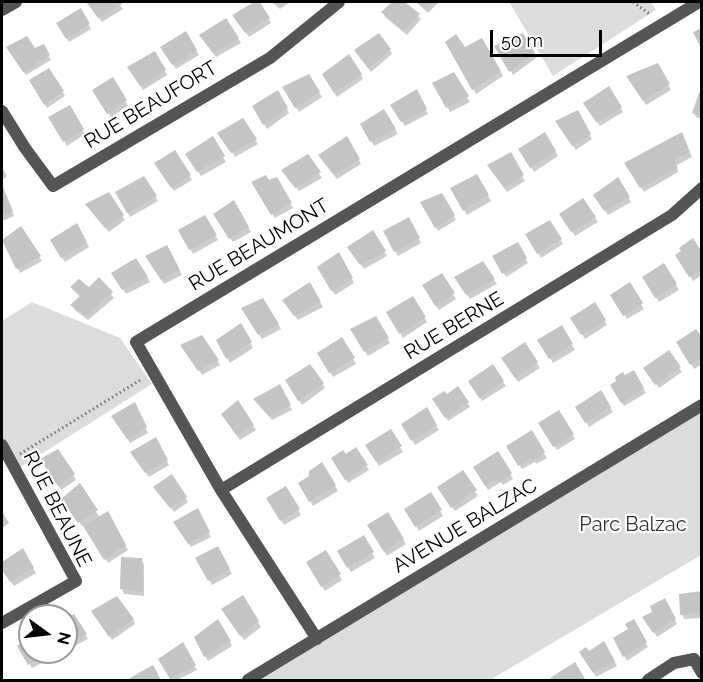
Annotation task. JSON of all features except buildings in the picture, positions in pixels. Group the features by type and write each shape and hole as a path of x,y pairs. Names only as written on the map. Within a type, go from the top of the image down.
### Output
{"street":[{"path":"2,10 16,2"},
{"name":"RUE BEAUFORT","path":"2,111 53,186 270,58 339,2"},
{"name":"RUE BEAUMONT","path":"317,639 221,490 136,342 699,2"},
{"name":"RUE BERNE","path":"221,490 672,215 702,188"},
{"name":"AVENUE BALZAC","path":"248,681 702,405"},
{"name":"RUE BEAUNE","path":"2,446 76,581 2,623"},
{"path":"648,681 675,663 694,659 702,673"}],"path":[{"path":"633,2 662,24"},
{"path":"10,460 140,381"}],"green space":[{"path":"509,2 651,2 656,10 553,76"},
{"path":"32,302 120,338 152,384 16,470 2,445 2,321"},
{"name":"Parc Balzac","path":"701,412 701,555 490,680 260,680"}]}
